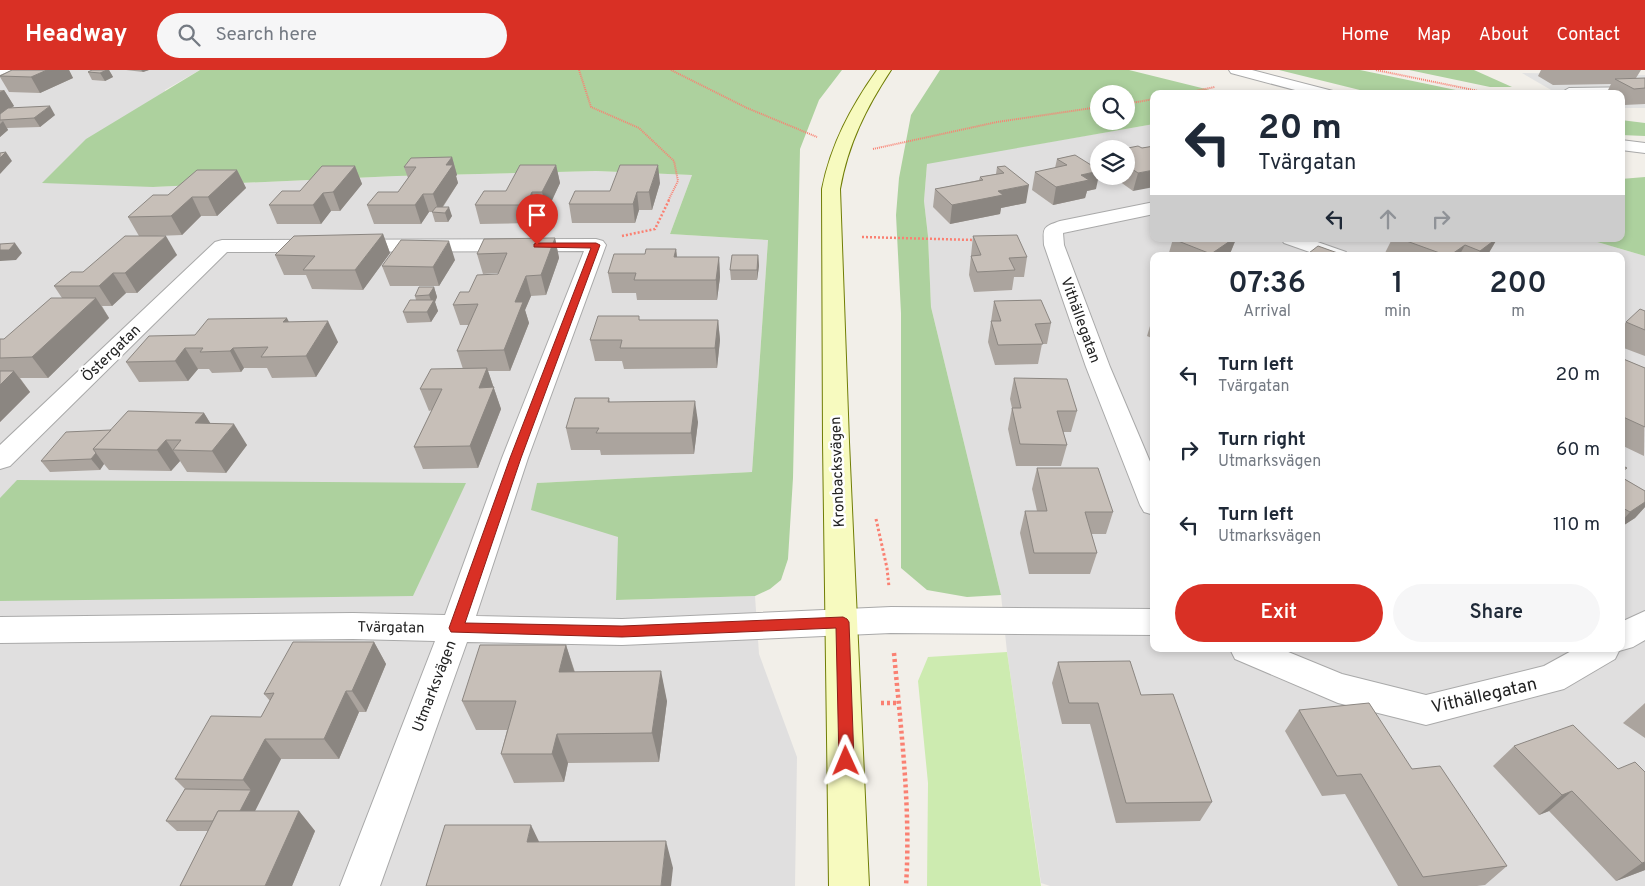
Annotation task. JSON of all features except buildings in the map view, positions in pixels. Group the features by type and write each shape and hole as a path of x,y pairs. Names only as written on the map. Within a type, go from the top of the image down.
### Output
{"street":[{"path":"0,72 6,70"},
{"name":"Kronbacksvägen","path":"849,886 843,622 836,442 831,189 834,166 842,141 858,108 884,70"},
{"path":"1236,70 1313,90"},
{"path":"1625,146 1645,148"},
{"name":"Vithällegatan","path":"1150,209 1067,225 1053,230 1054,245 1098,367 1150,495"},
{"path":"1299,242 1328,252"},
{"name":"Östergatan","path":"0,460 222,246 596,245"},
{"name":"Utmarksvägen","path":"360,886 456,628 515,458 596,245"},
{"path":"843,622 891,620 1150,622"},
{"name":"Tvärgatan","path":"0,630 343,626 622,632 843,622"},
{"path":"1625,636 1645,624"},
{"name":"Vithällegatan","path":"1254,652 1338,688 1426,710 1552,679 1599,652"}],"lane":[{"path":"1625,90 1645,90"}],"path":[{"path":"580,70 591,107 639,128 674,161 678,181 655,229 617,237 596,245"},
{"path":"1376,70 1474,90"},
{"path":"1135,102 1150,100"},
{"path":"853,236 980,240"},
{"path":"875,512 877,528 888,568 897,703 908,787 910,855 906,886"}],"shaded area":[{"path":"0,70 200,70 165,90 153,187 397,176 596,171 692,175 670,234 768,240 752,472 538,483 619,537 616,600 755,596 759,654 797,757 795,886 0,886"},
{"path":"1522,73 1645,75 1645,108 1625,108 1625,90 1551,90"},
{"path":"1150,125 1150,242 1597,242 1645,256 1645,886 1050,886 1041,883 1007,652 1001,595 931,307 928,236 924,201 927,163 1119,130 1135,130 1135,127"}],"green space":[{"path":"200,70 842,70 819,100 800,149 793,478 788,559 781,580 770,589 755,596 616,600 618,537 531,510 537,483 752,472 768,240 670,234 692,175 596,171 397,176 153,187 42,183 86,139"},
{"path":"940,70 1129,70 1210,90 1150,90 1150,125 1135,127 1135,85 1090,85 1090,130 1120,130 927,164 924,201 928,236 931,307 1001,595 967,597 927,590 901,568 901,313 896,215 899,178 911,115"},
{"path":"1279,70 1360,70 1456,90 1360,90"},
{"path":"1409,70 1474,70 1512,87 1490,87"},
{"path":"1625,120 1645,123 1645,136 1625,135"},
{"path":"1645,177 1645,256 1597,242 1625,242 1625,179"},
{"path":"17,480 466,483 413,596 0,601 0,498"},
{"path":"1007,652 1041,886 927,886 928,783 918,681 928,657"}],"route":[{"path":"537,245 596,245 515,458 456,628 622,632 843,622 846,761"}]}
